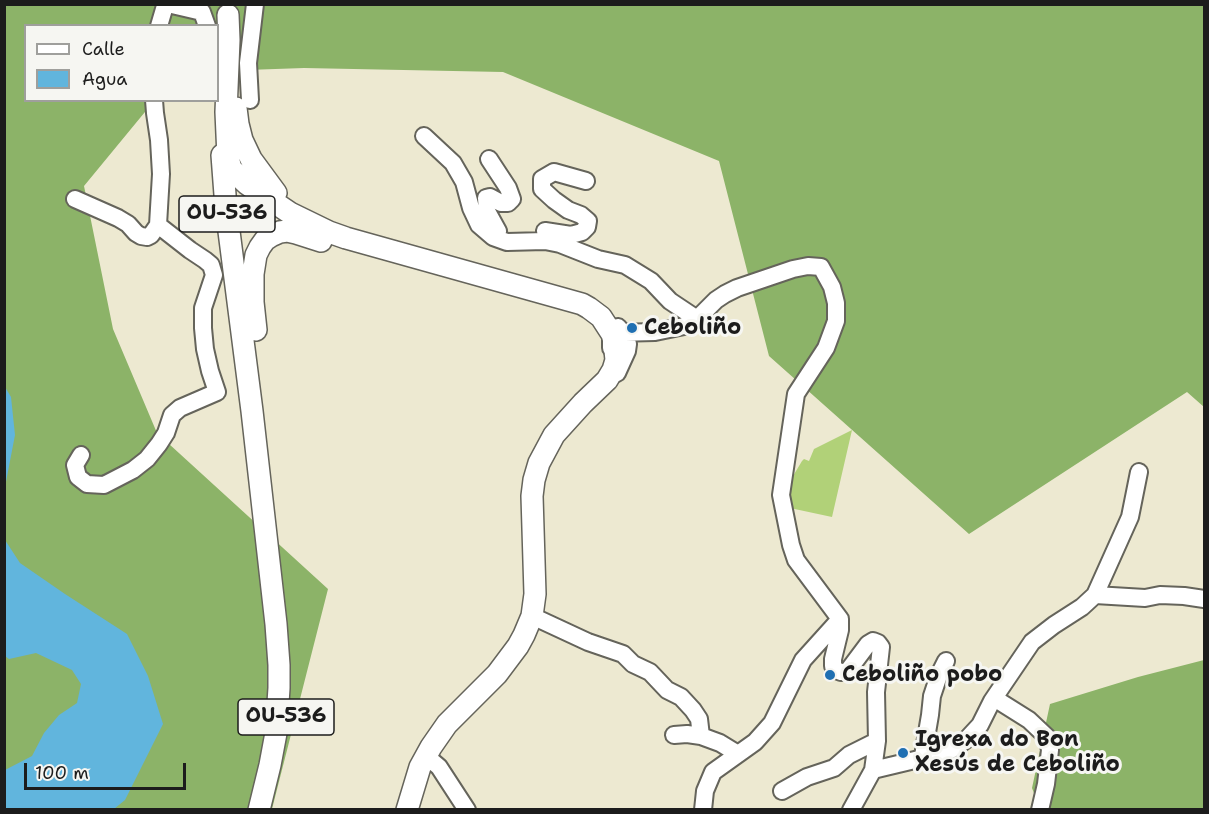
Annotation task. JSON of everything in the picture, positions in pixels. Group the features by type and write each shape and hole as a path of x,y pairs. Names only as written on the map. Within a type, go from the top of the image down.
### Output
{"main road":[{"name":"OU-536","path":"238,9 222,59 224,176 236,287 258,411 267,442 267,483 280,624 277,716 270,765 259,810"},
{"name":"OU-536","path":"238,9 231,109 234,173 280,624 288,657 288,707 277,780 268,810"},
{"path":"238,9 236,78 238,124 242,140 251,159 276,193"},
{"path":"221,101 231,169 246,184 290,213 329,232 352,240 550,296 606,322 614,354 583,403 555,435 539,463 534,480 532,496 535,594 532,616 518,646 497,674 447,724 426,756 420,767 407,810"},
{"path":"236,287 238,255 231,190 234,173 242,169 246,171 276,193 305,221"},
{"path":"258,411 253,274 256,255 265,240 287,231 366,254 393,259 425,260"},
{"path":"597,318 605,340 607,357 614,354"}],"street":[{"path":"160,24 167,5 205,14"},
{"path":"238,9 248,63 250,100"},
{"path":"75,199 118,218 141,236 151,235 158,225 161,174 154,102"},
{"path":"424,136 453,163 464,182 471,208 479,225 507,242 545,241 560,244 598,259 625,265 651,281 670,301 697,319"},
{"path":"489,159 512,199 508,203 490,197 486,198 487,212 496,234"},
{"path":"496,234 540,230 571,235 582,232 587,227 588,221 554,200 542,189 542,179 554,172 586,181"},
{"path":"81,455 75,465 78,477 87,484 104,485 133,470 147,459 166,433 172,415 180,408 217,392 205,349 203,328 203,308 214,275 211,265 158,225"},
{"path":"614,354 667,330 689,325 716,300 737,288 808,266 821,267 832,287 836,303 836,321 826,348 796,394 781,495 796,560 840,619 833,666 836,670 846,672 868,644 873,641 880,647 873,770 853,807"},
{"path":"873,770 947,752 967,739 980,725 994,698 1032,642 1082,607 1095,595 1130,517 1139,472"},
{"path":"1095,595 1145,598 1160,595 1204,599"},
{"path":"532,616 588,642 623,654 633,664 650,672 667,690 681,697 693,710 699,719 700,736"},
{"path":"703,810 705,791 713,772 755,742 772,723 803,660 840,619"},
{"path":"923,756 932,696 946,662"},
{"path":"994,698 1029,720 1047,737 1050,750 1040,810"},
{"path":"674,735 700,736 738,754"},
{"path":"782,791 807,777 834,768 849,755 876,747"},
{"path":"426,756 439,767 467,810"}],"green space":[{"path":"5,5 1204,5 1204,407 1187,392 969,534 769,356 719,161 503,72 304,68 219,71 219,24 24,24 24,102 153,102 84,186 113,329 157,433 328,589 272,809 5,810"},
{"path":"852,430 832,517 790,508 790,481 802,461 804,459 809,461 814,449"},
{"path":"1204,660 1204,809 1040,809 1032,788 1050,704"}],"water":[{"path":"5,387 11,397 15,435 5,487"},
{"path":"5,540 20,563 127,634 148,676 163,724 125,800 114,809 5,809 5,770 32,756 44,733 59,715 77,703 81,684 72,670 36,653 9,659 5,656"}],"place":[{"name":"Ceboliño","path":"632,328"},
{"name":"Ceboliño pobo","path":"830,675"},
{"name":"Igrexa do Bon Xesús de Ceboliño","path":"903,753"}]}
